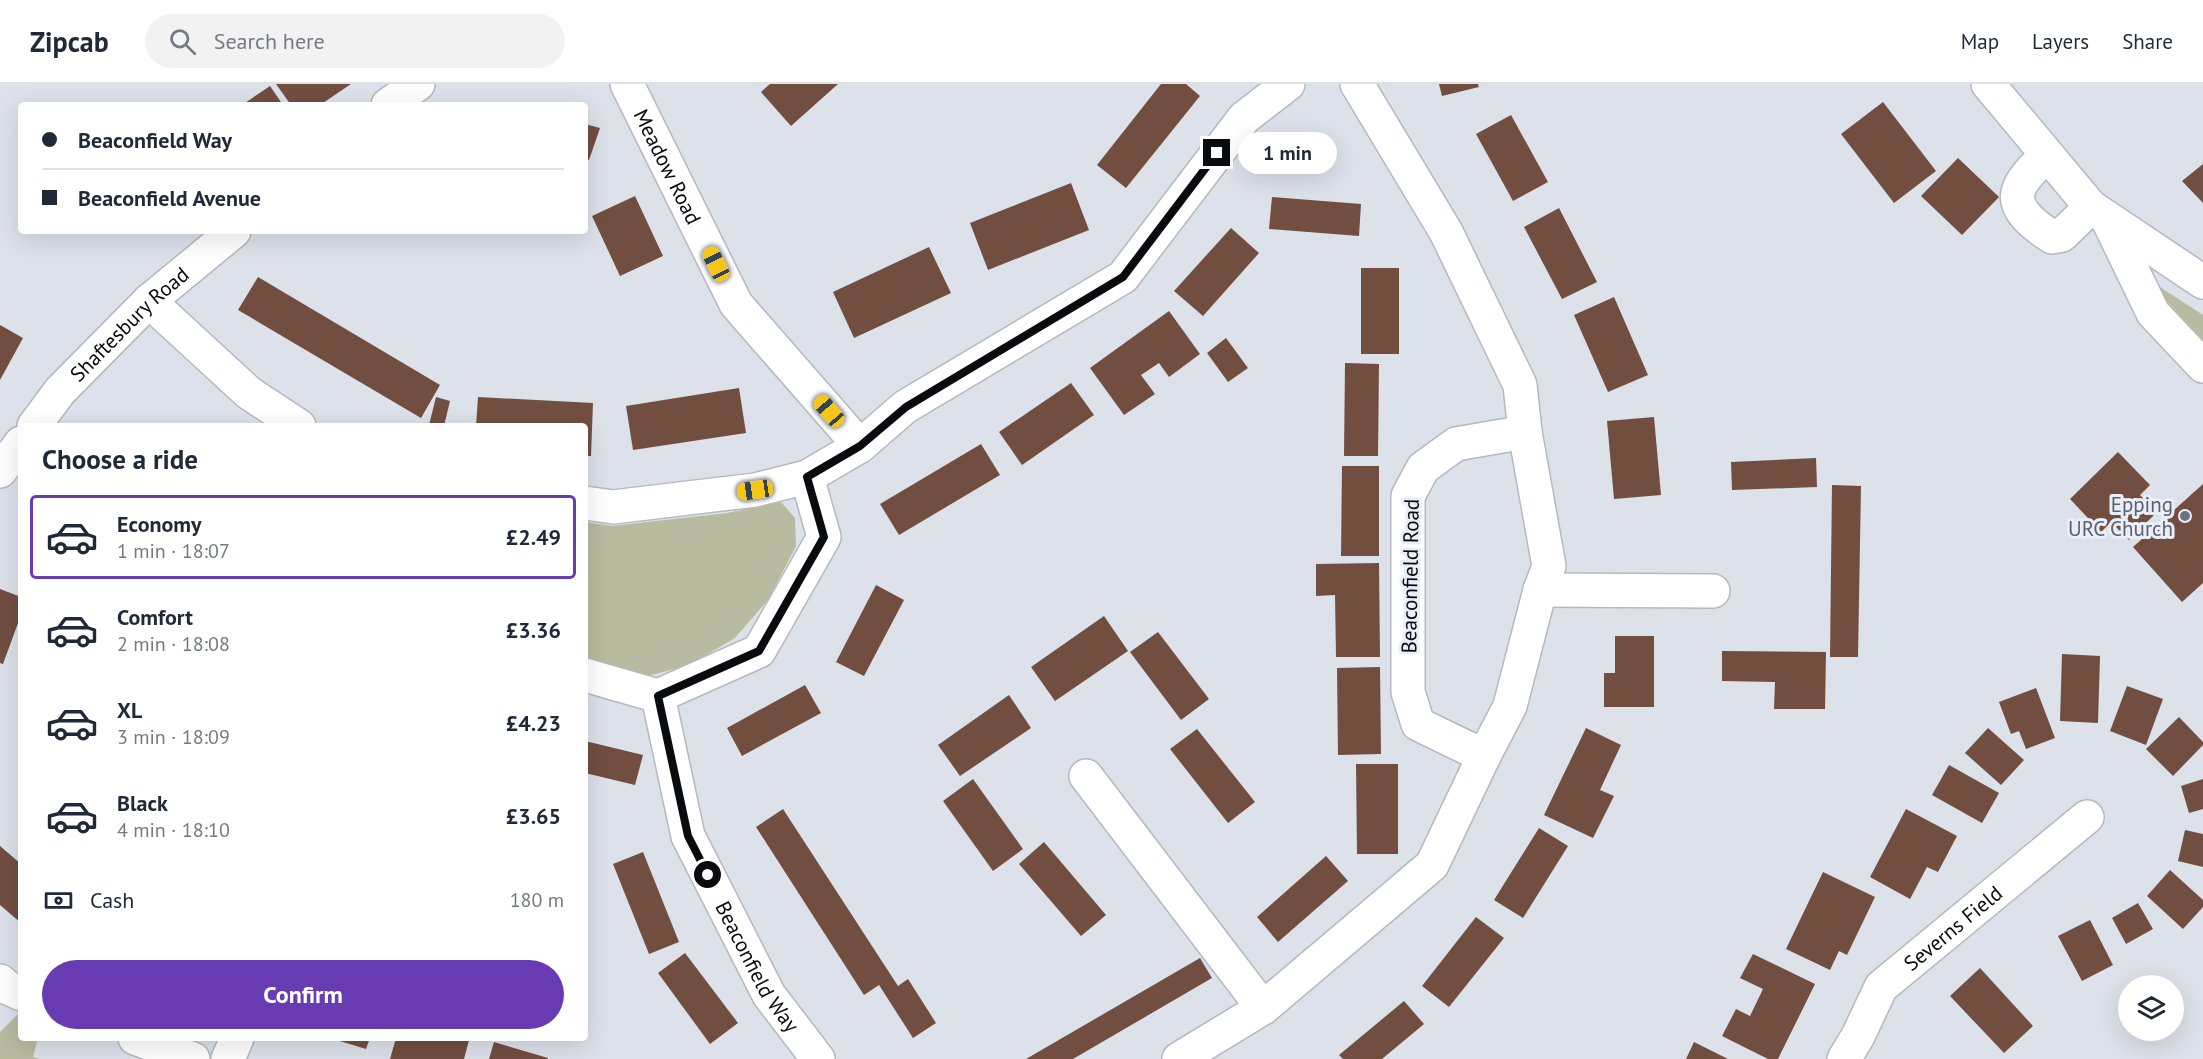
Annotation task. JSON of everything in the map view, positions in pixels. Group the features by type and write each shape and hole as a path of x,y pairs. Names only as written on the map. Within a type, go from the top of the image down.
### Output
{"street":[{"path":"392,102 418,84"},
{"name":"Meadow Road","path":"627,84 736,304 860,446"},
{"path":"588,503 613,507 755,490 807,477 860,446 906,407 1123,277 1244,118 1288,84"},
{"path":"1179,1059 1263,1008 1432,865 1510,706 1540,590 1550,566 1525,432 1520,385 1446,232 1357,84"},
{"path":"1988,84 2046,155 2099,212 2203,282"},
{"path":"2046,155 2019,187 2017,199 2026,216 2052,237 2062,235 2099,212"},
{"path":"2099,212 2153,313 2203,366"},
{"name":"Shaftesbury Road","path":"35,423 60,391 149,301 230,234"},
{"path":"149,301 249,393 294,423"},
{"name":"Beaconfield Road","path":"1484,756 1418,724 1408,692 1408,496 1423,468 1456,444 1525,432"},
{"path":"0,471 18,447"},
{"path":"588,676 658,696 759,651 824,537 807,477"},
{"path":"1540,590 1713,591"},
{"name":"Beaconfield Way","path":"658,696 688,836 769,995 818,1059"},
{"path":"1086,776 1263,1008"},
{"name":"Severns Field","path":"1844,1059 1858,1036 1881,987 2087,817"},
{"path":"0,981 18,993"},
{"path":"143,1041 194,1059"},
{"path":"228,1059 236,1041"}],"green space":[{"path":"2146,278 2203,315 2203,341"},
{"path":"781,502 795,518 796,546 768,600 735,638 689,665 648,676 588,665 588,522 612,526 727,513"},
{"path":"18,1014 18,1041 37,1041 33,1057 39,1059 0,1059 0,1032"}],"building":[{"path":"276,84 351,84 324,102 289,102"},
{"path":"770,84 838,84 791,126 761,92"},
{"path":"1161,84 1186,84 1200,96 1126,188 1097,165"},
{"path":"1439,84 1478,84 1479,87 1442,96"},
{"path":"270,86 281,102 246,102"},
{"path":"1883,102 1936,171 1894,203 1841,134"},
{"path":"1511,115 1548,182 1513,201 1476,134"},
{"path":"588,125 600,128 588,160"},
{"path":"1958,158 1999,197 1962,235 1921,196"},
{"path":"2203,164 2203,203 2182,181"},
{"path":"1071,183 1089,230 988,270 970,223"},
{"path":"635,196 663,256 620,276 592,216"},
{"path":"1272,197 1361,204 1359,236 1269,229"},
{"path":"1559,208 1597,282 1562,299 1524,227"},
{"path":"1231,228 1259,253 1203,316 1174,291"},
{"path":"929,247 951,293 854,338 833,292"},
{"path":"1361,268 1399,268 1399,354 1361,354"},
{"path":"258,277 440,385 421,418 238,310"},
{"path":"1614,297 1648,375 1608,392 1574,315"},
{"path":"1169,311 1200,354 1169,377 1159,363 1141,375 1155,394 1124,415 1090,368"},
{"path":"0,325 23,338 0,380"},
{"path":"1226,338 1248,368 1228,382 1207,353"},
{"path":"1345,363 1379,364 1378,456 1344,456"},
{"path":"1071,383 1094,415 1022,465 999,432"},
{"path":"739,388 746,433 633,450 626,406"},
{"path":"436,397 450,401 445,423 430,423"},
{"path":"478,397 593,403 591,456 588,456 588,423 476,423"},
{"path":"1654,417 1661,495 1614,499 1607,421"},
{"path":"981,444 1000,475 899,535 880,504"},
{"path":"2118,452 2150,485 2140,495 2157,512 2129,540 2111,522 2101,532 2070,499"},
{"path":"1816,458 1817,487 1732,490 1731,462"},
{"path":"1342,466 1379,466 1379,556 1341,556"},
{"name":"Epping URC Church","path":"2203,484 2203,583 2182,602 2133,547"},
{"path":"1832,485 1861,486 1858,657 1830,657"},
{"path":"1379,563 1380,657 1336,657 1335,595 1316,596 1316,564"},
{"path":"876,585 904,600 864,676 836,662"},
{"path":"0,589 18,596 18,623 3,664 0,663"},
{"path":"1104,616 1128,651 1055,701 1031,667"},
{"path":"1158,632 1209,699 1181,720 1130,652"},
{"path":"1615,636 1654,636 1654,707 1604,707 1604,673 1615,673"},
{"path":"1722,651 1826,652 1825,709 1774,709 1775,682 1722,681"},
{"path":"2062,654 2100,656 2098,723 2060,721"},
{"path":"1380,667 1381,754 1338,755 1337,668"},
{"path":"805,685 821,713 742,756 727,728"},
{"path":"2127,686 2163,699 2146,745 2110,731"},
{"path":"2036,688 2055,738 2026,749 2019,731 2011,734 1999,702"},
{"path":"1009,695 1031,728 960,776 938,745"},
{"path":"2179,717 2203,742 2203,745 2173,776 2146,749"},
{"path":"1586,728 1621,745 1600,790 1614,796 1593,838 1544,815"},
{"path":"1988,728 2024,760 2001,785 1965,753"},
{"path":"1197,729 1255,802 1228,823 1170,749"},
{"path":"588,742 643,755 635,785 588,774"},
{"path":"1356,764 1398,764 1398,854 1357,854"},
{"path":"1949,765 1999,793 1982,823 1932,795"},
{"path":"973,779 1023,849 993,871 943,801"},
{"path":"2203,779 2203,809 2189,813 2181,786"},
{"path":"783,809 898,986 908,979 936,1023 913,1038 879,985 864,995 756,827"},
{"path":"1906,809 1957,836 1938,872 1927,867 1910,899 1870,877"},
{"path":"1539,828 1568,846 1523,918 1494,900"},
{"path":"2185,830 2203,834 2203,867 2178,861"},
{"path":"1044,842 1106,915 1081,936 1019,864"},
{"path":"0,846 18,861 18,920 0,905"},
{"path":"643,852 679,942 649,954 613,864"},
{"path":"1326,856 1348,881 1278,942 1257,917"},
{"path":"2170,870 2203,900 2203,907 2183,929 2147,896"},
{"path":"1823,872 1875,897 1847,955 1839,951 1830,970 1786,949"},
{"path":"2138,903 2153,929 2126,944 2112,918"},
{"path":"1476,917 1504,938 1449,1007 1422,986"},
{"path":"2090,920 2113,965 2082,981 2058,936"},
{"path":"685,953 738,1023 710,1044 658,973"},
{"path":"1753,954 1815,984 1778,1059 1768,1059 1722,1036 1736,1009 1750,1016 1763,989 1740,978"},
{"path":"1200,958 1212,978 1073,1059 1026,1059"},
{"path":"1980,968 2033,1026 2004,1053 1950,996"},
{"path":"1404,1001 1424,1024 1382,1059 1343,1059 1339,1055"},
{"path":"340,1041 369,1041 366,1049"},
{"path":"395,1041 469,1041 464,1059 390,1059"},
{"path":"494,1042 548,1058 548,1059 489,1059"},
{"path":"1694,1042 1728,1059 1686,1059"}],"place":[{"name":"Epping URC Church","path":"2185,516"}],"route":[{"path":"708,875 688,836 658,696 759,651 824,537 807,477 860,446 906,407 1123,277 1217,153"}]}
